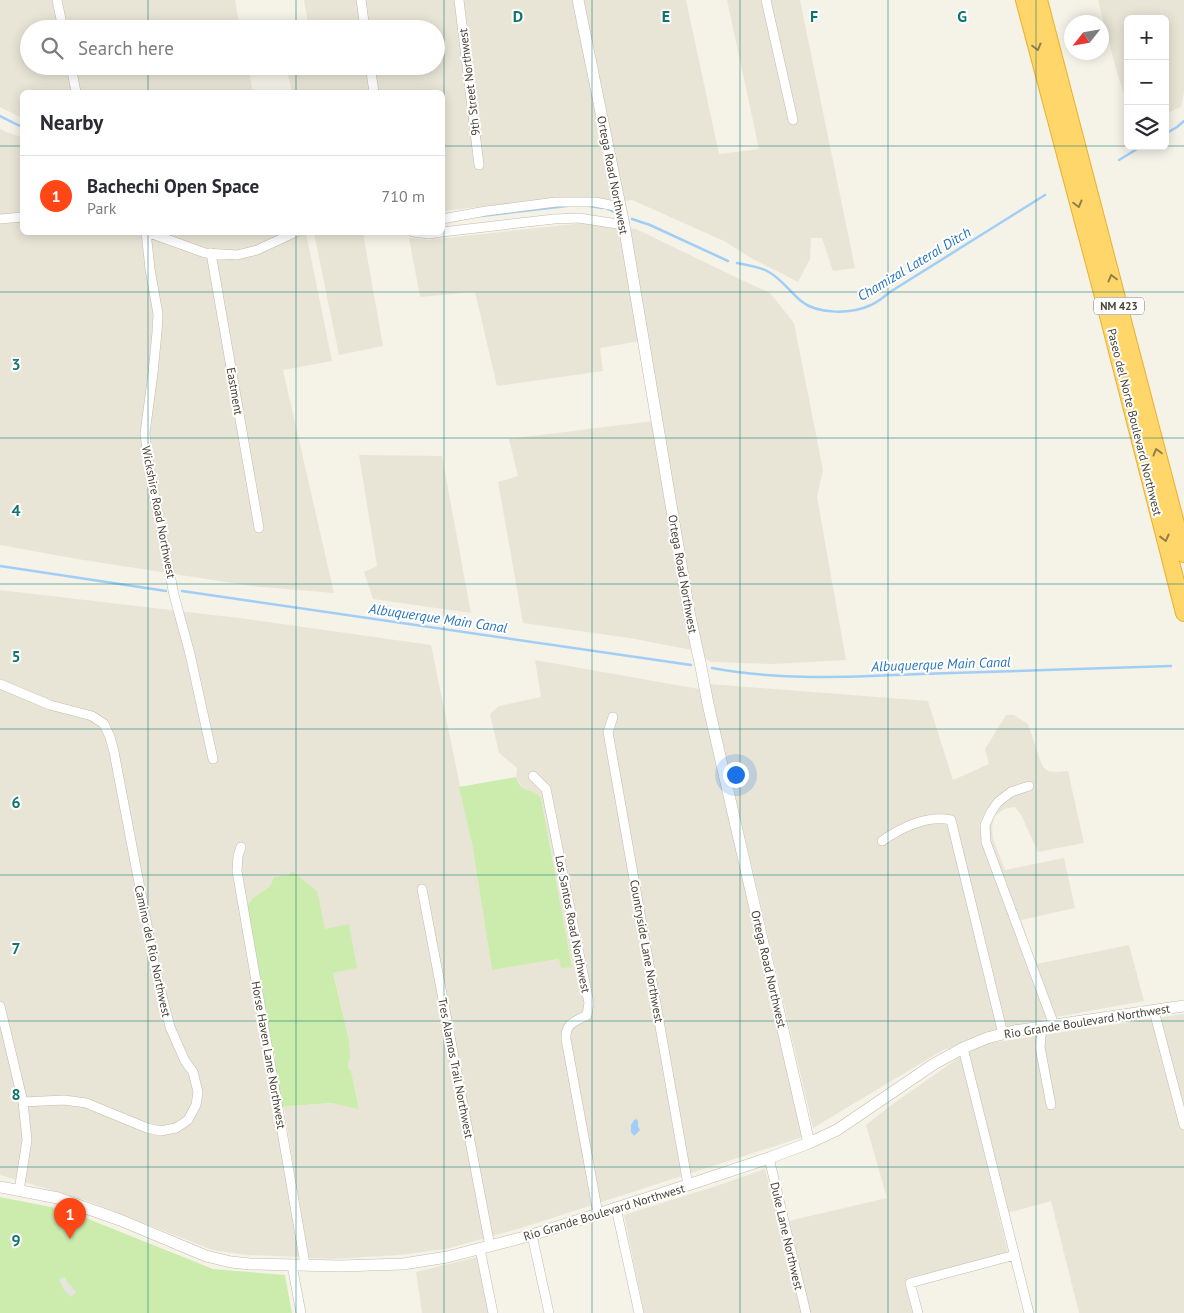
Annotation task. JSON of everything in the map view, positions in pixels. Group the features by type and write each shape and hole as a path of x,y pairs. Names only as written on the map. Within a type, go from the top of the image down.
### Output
{"highway":[{"name":"Paseo del Norte Boulevard Northwest","path":"1024,0 1105,304 1184,613"},
{"name":"Paseo del Norte Boulevard Northwest","path":"1039,0 1184,554"}],"street":[{"path":"57,0 61,20"},
{"path":"362,0 364,20"},
{"name":"9th Street Northwest","path":"459,0 479,165"},
{"name":"Ortega Road Northwest","path":"578,0 624,225 689,612 708,704 809,1143"},
{"path":"766,0 792,120"},
{"path":"73,75 76,90"},
{"path":"371,75 374,90"},
{"path":"445,218 556,202 595,202 620,207"},
{"path":"0,220 20,217"},
{"path":"445,232 562,218 579,218 624,225"},
{"name":"Wickshire Road Northwest","path":"147,235 150,269 158,314 145,433 149,468 174,595 190,654 213,760"},
{"path":"155,235 205,253 237,255 257,250 290,235"},
{"name":"Eastment","path":"211,253 259,528"},
{"name":"Camino del Rio Northwest","path":"0,684 50,705 92,716 104,724 114,752 156,972 170,1027 185,1062 192,1072 198,1092 196,1105 188,1120 176,1128 160,1130 147,1128 86,1104 64,1100 23,1102"},
{"name":"Countryside Lane Northwest","path":"614,717 608,732 688,1185"},
{"name":"Los Santos Road Northwest","path":"533,776 546,789 589,1003 587,1015 568,1026 566,1039 598,1214"},
{"path":"1029,786 1012,792 998,802 985,825 986,842 1054,1025"},
{"path":"882,841 896,832 923,822 944,818 951,820 1003,1034"},
{"name":"Horse Haven Lane Northwest","path":"242,847 238,856 237,871 305,1264"},
{"name":"Tres Alamos Trail Northwest","path":"422,890 485,1248 493,1313"},
{"path":"0,1006 23,1102 27,1140 19,1191"},
{"name":"Rio Grande Boulevard Northwest","path":"0,1187 58,1198 127,1223 206,1256 232,1262 340,1266 403,1264 447,1257 532,1235 688,1185 809,1143 836,1130 934,1064 963,1048 987,1038 1054,1025 1184,1006"},
{"path":"1154,1011 1184,1125"},
{"path":"1042,1027 1040,1047 1051,1105"},
{"path":"963,1048 1029,1313"},
{"name":"Duke Lane Northwest","path":"769,1158 806,1313"},
{"path":"616,1208 640,1313"},
{"path":"532,1235 549,1313"},
{"path":"918,1313 910,1283 1015,1255"},
{"path":"292,1265 301,1313"}],"shaded area":[{"path":"0,0 235,0 238,20 20,20 20,75 250,75 253,90 20,90 20,117 0,107"},
{"path":"304,0 686,0 719,154 759,149 727,0 800,0 855,268 833,271 822,238 811,238 810,259 798,282 751,258 724,241 632,200 615,203 589,198 554,198 445,211 445,90 292,90 288,75 445,75 445,20 307,20"},
{"path":"1098,0 1184,0 1184,92 1181,107 1169,112 1169,15 1124,15 1124,94 1109,42 1109,15 1102,15"},
{"path":"0,129 20,136 20,235 306,235 332,361 283,370 334,593 252,586 0,545"},
{"path":"584,223 636,229 770,293 794,323 823,470 817,497 846,660 772,664 711,662 692,650 629,638 523,623 498,482 518,476 509,439 653,421 640,341 600,348 603,371 497,386 475,292 420,297 409,238 428,240"},
{"path":"314,235 363,235 383,346 339,355"},
{"path":"359,455 442,456 471,613 373,599 364,572 377,566"},
{"path":"0,590 247,619 431,645 472,844 492,970 559,959 572,966 541,798 522,787 516,777 517,768 499,753 490,714 499,706 541,697 535,660 699,689 803,1137 518,1229 446,1249 399,1255 332,1259 308,1258 284,1107 331,1103 359,1108 351,1070 348,1068 349,1040 333,972 357,967 325,930 289,875 274,877 270,886 253,898 246,907 300,1257 247,1255 212,1250 88,1201 0,1175"},
{"path":"709,684 928,701 953,780 989,764 985,749 1006,715 1014,715 1028,724 1043,767 1048,771 1068,771 1084,843 1038,852 1021,815 1015,807 1004,809 995,816 992,826 993,839 1005,870 1064,858 1075,908 1021,920 1036,964 1129,945 1144,1001 1045,1019 998,1030 943,1050 813,1128"},
{"path":"1184,1014 1184,1313 1079,1313 1051,1201 1008,1213 967,1051 989,1043"},
{"path":"961,1056 1008,1254 907,1278 914,1313 644,1313 624,1215 765,1169 780,1223 887,1198 866,1125"},
{"path":"477,1257 489,1313 422,1313 416,1272"},
{"path":"65,1277 76,1292 71,1297 64,1290 59,1279"}],"green space":[{"path":"516,777 518,783 524,789 535,793 541,798 572,967 561,968 559,959 492,970 472,844 459,787"},
{"path":"292,871 317,891 325,929 349,924 357,968 333,973 349,1040 350,1059 348,1061 348,1068 351,1070 359,1109 331,1103 280,1107 275,1075 275,1054 273,1053 246,907 253,898 270,886 274,877 289,875"},
{"path":"0,1197 66,1210 213,1269 285,1275 292,1313 0,1313"}],"water":[{"path":"636,1119 640,1130 634,1136 631,1132 631,1125"}],"waterway":[{"name":"Chamizal Lateral Ditch","path":"0,116 20,126"},
{"name":"Chamizal Lateral Ditch","path":"1169,132 1184,121"},
{"name":"Chamizal Lateral Ditch","path":"1119,160 1135,150"},
{"name":"Chamizal Lateral Ditch","path":"737,263 760,268 772,274 808,306 835,312 854,310 876,302 1045,195"},
{"name":"Chamizal Lateral Ditch","path":"481,216 567,206"},
{"name":"Chamizal Lateral Ditch","path":"590,206 602,208"},
{"name":"Chamizal Lateral Ditch","path":"608,209 615,212"},
{"name":"Chamizal Lateral Ditch","path":"632,219 650,225 728,261"},
{"name":"Albuquerque Main Canal","path":"0,566 166,591"},
{"name":"Albuquerque Main Canal","path":"182,591 691,665"},
{"name":"Albuquerque Main Canal","path":"712,668 764,675 816,677 1171,666"}],"place":[{"name":"Bachechi Open Space","path":"70,1239"}]}
